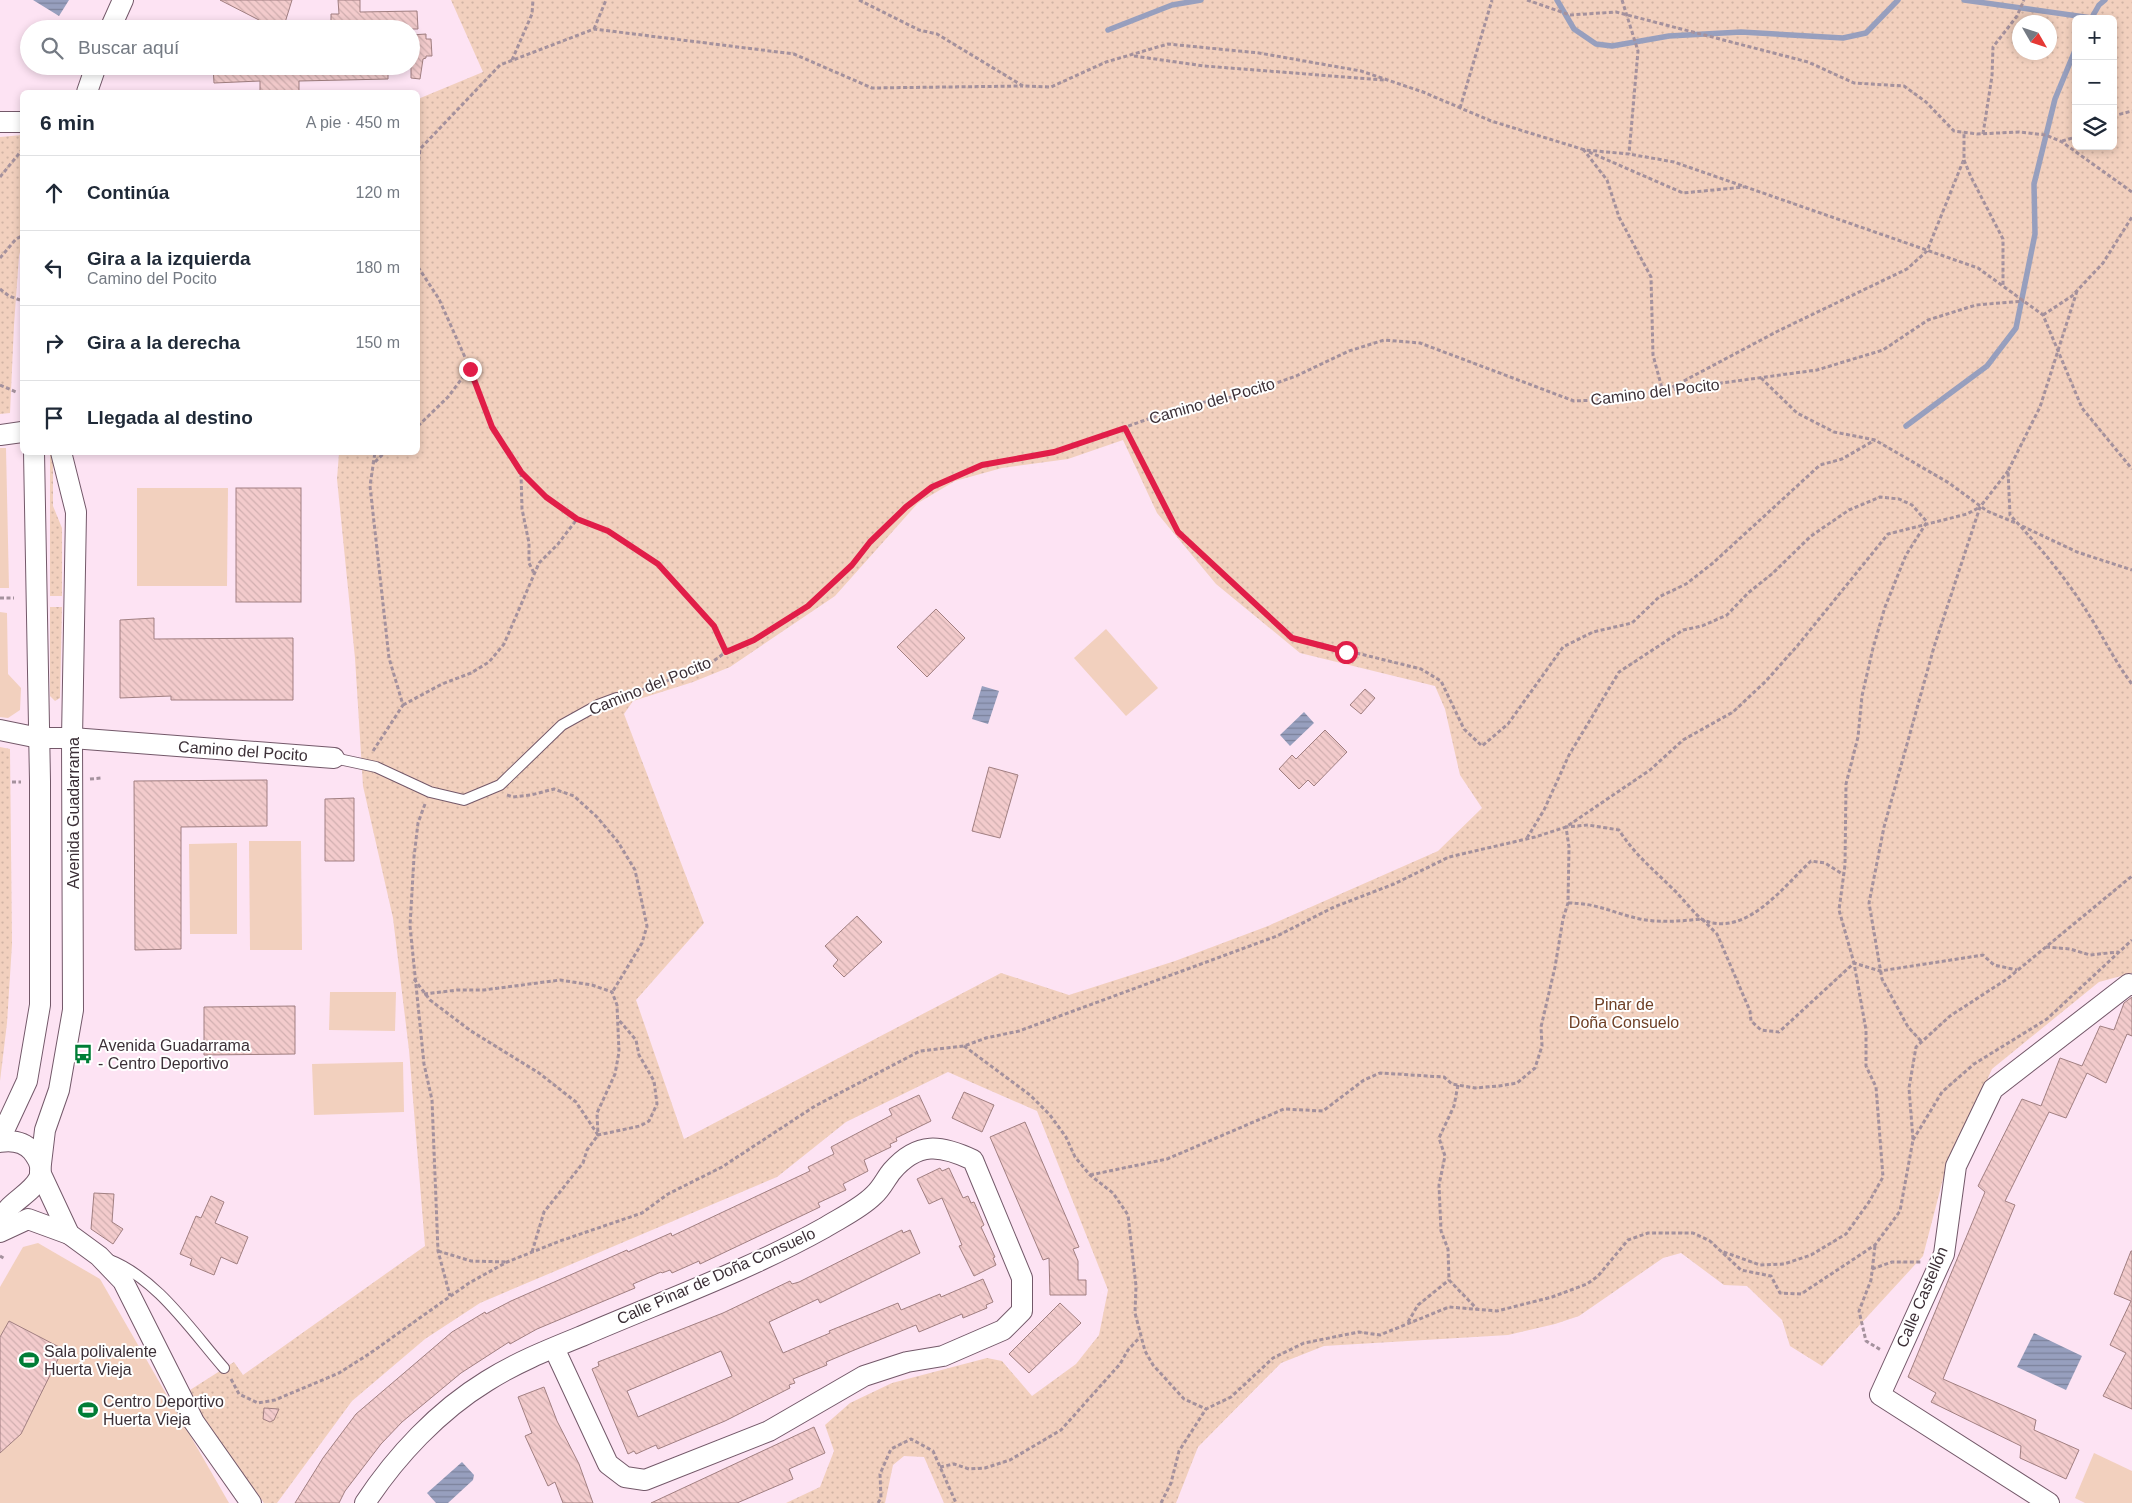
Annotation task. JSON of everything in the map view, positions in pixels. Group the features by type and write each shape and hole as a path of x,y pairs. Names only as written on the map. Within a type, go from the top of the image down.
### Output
{"street":[{"path":"113,20 123,0"},
{"path":"114,20 127,0"},
{"path":"88,90 93,75"},
{"path":"0,122 20,122"},
{"path":"0,435 20,432"},
{"name":"Avenida Guadarrama","path":"0,1141 27,1081 40,1005 39,738 34,455"},
{"name":"Avenida Guadarrama","path":"40,1172 45,1130 59,1090 73,1010 72,738 76,512 62,455"},
{"name":"Camino del Pocito","path":"0,730 39,738 72,738 334,758"},
{"name":"Calle Castellón","path":"2049,1503 1880,1395 1944,1254 1956,1166 1993,1090 2129,984 2132,985"},
{"path":"0,1141 13,1140 27,1146 37,1157 40,1172 70,1234"},
{"name":"Calle Pinar de Doña Consuelo","path":"365,1503 380,1480 426,1429 486,1381 554,1348 762,1259 819,1230 874,1195 892,1171 905,1159 930,1147 973,1160 1022,1278 1022,1311 1003,1330 943,1356 907,1362 864,1376 769,1431 645,1480 625,1477 608,1464 554,1348"},
{"path":"0,1223 7,1210 33,1189 40,1172"},
{"path":"0,1199 6,1201 21,1199"},
{"path":"0,1232 28,1219 70,1234 99,1256 123,1281 194,1422 251,1503"}],"lane":[{"name":"Camino del Pocito","path":"334,758 376,767 430,792 464,800 500,785 562,725 598,705 617,698"},
{"path":"99,1256 123,1264 138,1275 161,1296 224,1368"}],"path":[{"path":"512,60 532,14 533,0"},
{"path":"594,29 606,0"},
{"path":"859,0 919,30 937,34 1023,86"},
{"path":"1460,108 1492,0"},
{"path":"1527,0 1570,15 1616,12 1626,14 1808,62 1854,82 1904,86 1926,102 1954,131 1983,134 2020,132 2046,135 2062,142 2132,192"},
{"path":"1622,0 1638,51 1629,154"},
{"path":"1983,134 1992,76 1993,47 2017,16 2024,0"},
{"path":"420,150 500,65 594,29 794,54 872,88 1051,87 1106,62 1168,44 1260,53 1361,71 1390,80 1491,121 1582,149 1683,193 1747,187"},
{"path":"1130,55 1204,66 1390,80"},
{"path":"2117,115 2132,111"},
{"path":"1964,132 1964,159 1971,177 2003,239 2003,286"},
{"path":"2062,142 2072,138"},
{"path":"1582,149 1629,154 1674,162 1978,268 2044,315 2082,408 2132,469"},
{"path":"1582,149 1607,180 1619,217 1651,277 1653,355 1663,392 1778,331 1907,269 1927,251 1964,159"},
{"path":"0,177 20,152"},
{"path":"2044,315 2077,291 2103,263 2132,217"},
{"path":"0,258 16,239 20,237"},
{"path":"420,270 439,300 470,369 492,427 521,472 546,497 577,519 608,531 658,564 714,626 726,652"},
{"path":"0,288 9,296 20,300"},
{"path":"1921,1042 1908,1026 1896,1006 1882,979 1880,971 1870,903 1884,827 1934,647 1980,507 2008,471 2040,406 2077,291"},
{"name":"Camino del Pocito","path":"617,698 704,667 726,652 754,640 808,606 852,565 870,542 906,507 932,487 982,465 1054,452 1188,405 1243,395 1296,376 1349,351 1384,340 1420,342 1574,401 1597,400 1817,370 1883,350 1928,320 1976,305 2024,301"},
{"path":"420,424 448,397 470,369"},
{"path":"1760,378 1797,413 1834,432 1875,440 1949,483 1980,507 2077,552 2132,570"},
{"path":"0,385 16,392"},
{"path":"1125,428 1178,532 1292,638 1421,669 1441,681 1464,729 1482,746 1508,724 1563,647 1592,632 1632,623 1659,597 1686,584 1712,563 1820,465 1842,459 1875,440"},
{"path":"375,455 370,486 389,658 403,704"},
{"path":"374,462 382,455"},
{"path":"2008,471 2010,515 2038,544 2088,614 2132,684"},
{"path":"521,472 522,509 529,543 529,563 534,574"},
{"path":"1527,838 1544,810 1569,755 1619,672 1683,630 1702,626 1727,615 1748,593 1773,573 1812,536 1849,510 1880,496 1899,499 1912,505 1927,522"},
{"path":"1566,827 1650,770 1683,740 1733,712 1766,681 1798,645 1888,534 1927,522 1967,514 1980,507"},
{"path":"373,751 403,704 442,684 472,673 489,662 504,644 538,563 558,544 577,519"},
{"path":"1721,1250 1760,1265 1784,1264 1811,1254 1846,1234 1869,1202 1883,1178 1876,1087 1866,1066 1866,1030 1854,963 1839,910 1844,874 1846,784 1858,737 1862,696 1885,607 1906,554 1927,522"},
{"path":"0,598 14,598"},
{"path":"490,790 513,797 554,789 574,796 587,806 625,853 635,870 647,926 642,943 613,991"},
{"path":"430,792 418,823 410,926 424,1064 432,1100 438,1251 450,1296"},
{"path":"224,1368 239,1394 258,1403 275,1400 339,1373 450,1296 507,1262 642,1213 668,1194 730,1162 815,1106 920,1051 964,1046 986,1038 1019,1032 1277,936 1334,907 1394,884 1450,857 1566,827 1588,824 1619,830 1631,849 1718,934 1750,1011 1750,1021 1761,1030 1779,1032 1854,963"},
{"path":"1090,1175 1167,1159 1284,1108 1323,1111 1364,1080 1380,1073 1444,1077 1452,1084 1475,1088 1517,1083 1535,1068 1542,1046 1541,1027 1555,967 1562,919 1568,903 1569,847 1566,827"},
{"path":"1568,903 1588,903 1641,919 1676,922 1702,919 1724,925 1746,919 1766,904 1811,861 1825,863 1844,874"},
{"path":"1160,1503 1171,1483 1179,1451 1206,1409 1231,1397 1273,1358 1304,1342 1359,1332 1380,1335 1407,1322 1449,1307 1497,1310 1521,1306 1587,1284 1598,1276 1628,1240 1648,1233 1693,1233 1710,1241 1741,1270 1771,1276 1780,1293 1801,1294 1875,1245 1900,1211 1913,1140 1909,1088 1916,1047 1950,1016 2018,970 2132,876"},
{"path":"1913,1140 1942,1092 1974,1064 2047,1018 2132,940"},
{"path":"2046,947 2070,949 2090,955 2118,952"},
{"path":"1854,963 1880,971 1983,955 1994,965 2018,970"},
{"path":"414,978 430,1000 471,1031 539,1073 576,1102 598,1135"},
{"path":"424,994 457,990 484,990 560,980 592,985 612,992 617,1005 619,1052 615,1074 598,1114 598,1135 586,1150 583,1163 544,1212 532,1252"},
{"path":"598,1135 640,1126 649,1121 657,1104 654,1081 640,1055 636,1040 618,1019"},
{"path":"964,1046 1030,1095 1050,1115 1066,1137 1075,1156 1090,1175 1112,1193 1128,1215 1136,1286 1135,1313 1145,1352 1159,1372 1184,1399 1206,1409"},
{"path":"1458,1085 1454,1106 1439,1138 1445,1156 1439,1185 1441,1231 1448,1249 1449,1280 1478,1310"},
{"path":"1875,1245 1871,1280 1859,1311 1866,1341 1896,1359"},
{"path":"438,1251 472,1261 507,1262"},
{"path":"0,1256 5,1259"},
{"path":"1872,1269 1892,1262 1925,1262 1938,1267"},
{"path":"1407,1322 1418,1305 1449,1280"},
{"path":"940,1468 954,1464 969,1469 985,1468 1010,1460 1061,1430 1120,1364 1128,1350 1141,1336"},
{"path":"878,1503 881,1498 880,1474 891,1449 911,1439 932,1451 956,1503"}],"green space":[{"name":"Pinar de Doña Consuelo","path":"451,0 2132,0 2132,973 2099,982 1992,1069 1943,1179 1923,1256 1822,1366 1790,1346 1782,1320 1747,1286 1724,1285 1681,1253 1663,1258 1579,1316 1555,1324 1508,1335 1324,1346 1281,1363 1198,1447 1176,1503 944,1503 924,1457 904,1456 893,1465 885,1503 786,1503 820,1487 834,1451 825,1425 850,1403 892,1383 987,1358 1002,1361 1032,1396 1076,1364 1099,1335 1108,1290 1037,1111 948,1072 846,1122 777,1177 480,1303 425,1339 352,1401 277,1503 264,1503 202,1416 190,1390 234,1362 243,1375 425,1246 409,1050 393,918 363,786 355,658 337,479 339,455 420,455 420,98 483,72","holes":["1123,440 1157,513 1216,584 1300,653 1435,686 1445,709 1460,775 1482,808 1438,851 1268,926 1175,961 1069,995 1001,973 684,1139 636,1000 704,923 624,714 633,701 693,682 730,667 835,596 918,503 955,481 1002,468 1068,459"]},
{"path":"20,135 20,252 10,413 0,414 0,137"},
{"path":"0,448 6,448 9,588 0,588"},
{"path":"50,455 53,455 53,506 62,528 62,596 50,596"},
{"path":"137,488 228,488 227,586 137,586"},
{"path":"50,607 62,607 60,698 55,701 50,696"},
{"path":"0,612 7,613 8,674 21,688 20,710 8,718 0,717"},
{"path":"1106,629 1158,688 1126,716 1074,658"},
{"path":"0,747 10,749 12,944 7,1023 0,1081"},
{"path":"249,841 301,841 302,950 250,950"},
{"path":"237,843 237,934 190,934 189,844"},
{"path":"330,992 396,992 395,1031 329,1030"},
{"path":"403,1062 404,1112 314,1115 312,1064"},
{"name":"Centro Deportivo Huerta Vieja","path":"38,1243 100,1279 229,1503 0,1503 0,1287 23,1247"},
{"path":"2094,1453 2132,1471 2132,1503 2085,1503 2075,1498"}],"water":[{"path":"33,0 69,0 59,16"},
{"path":"982,686 999,691 988,724 972,719"},
{"path":"1304,712 1314,723 1290,746 1280,735"},
{"path":"2034,1333 2082,1356 2066,1390 2017,1367"},
{"path":"462,1462 474,1475 473,1480 448,1503 436,1503 427,1493"}],"building":[{"path":"220,0 292,0 286,20 259,20"},
{"path":"338,0 360,0 360,12 417,11 418,20 331,20 331,14 339,14"},
{"path":"420,34 426,34 426,39 431,39 432,56 426,56 423,59 420,79 411,78 411,75 420,75"},
{"path":"214,75 388,75 388,79 299,81 299,90 260,90 260,81 214,83"},
{"path":"236,488 301,488 301,602 236,602"},
{"path":"936,609 965,638 927,677 897,647"},
{"path":"154,618 154,639 293,638 293,700 171,700 171,696 120,698 120,620"},
{"path":"1365,689 1375,698 1361,714 1350,705"},
{"path":"1325,730 1347,752 1314,786 1308,780 1299,789 1279,769 1292,755 1296,759"},
{"path":"989,767 1018,775 1000,838 972,831"},
{"path":"267,780 267,826 181,827 181,949 135,950 134,781"},
{"path":"354,798 354,861 325,861 325,799"},
{"path":"857,916 882,942 844,977 833,966 838,960 825,946"},
{"path":"2132,997 2132,1036 2127,1034 2106,1083 2087,1073 2066,1118 2049,1112 2005,1201 2015,1205 1943,1379 2036,1420 2034,1430 2079,1450 2066,1479 2020,1458 2021,1446 1931,1402 1936,1393 1908,1377 1985,1192 1978,1186 2022,1099 2041,1106 2060,1058 2082,1066 2100,1026 2114,1030 2124,1003"},
{"path":"295,1006 295,1054 204,1055 204,1007"},
{"path":"964,1092 994,1105 982,1132 952,1118"},
{"path":"919,1095 931,1121 896,1138 897,1141 890,1144 891,1147 864,1160 868,1171 843,1184 846,1190 818,1203 820,1207 700,1264 699,1261 672,1273 670,1270 661,1272 633,1284 635,1288 537,1329 510,1344 509,1342 461,1373 402,1422 381,1444 345,1491 339,1503 295,1503 323,1458 356,1414 452,1332 485,1312 486,1314 511,1301 627,1250 628,1252 671,1233 672,1236 810,1171 808,1167 834,1154 831,1147 892,1115 889,1109"},
{"path":"1025,1122 1079,1247 1073,1249 1078,1261 1078,1280 1086,1280 1086,1295 1050,1295 1049,1258 1043,1260 990,1137"},
{"path":"940,1168 942,1171 949,1168 963,1198 968,1196 971,1203 974,1202 984,1225 981,1227 995,1257 993,1258 996,1265 974,1276 959,1246 962,1245 942,1198 929,1204 917,1179"},
{"path":"94,1193 114,1194 112,1222 123,1229 113,1244 91,1229"},
{"path":"211,1196 224,1202 215,1223 248,1237 237,1264 221,1257 214,1275 190,1265 192,1259 180,1254 196,1216 201,1218"},
{"path":"902,1230 903,1233 910,1230 920,1253 820,1303 818,1299 769,1322 783,1353 830,1333 829,1331 898,1303 901,1310 940,1294 941,1297 983,1279 993,1302 986,1305 987,1308 963,1318 962,1314 919,1332 916,1325 852,1351 826,1362 827,1365 793,1379 795,1383 789,1385 790,1388 725,1421 658,1449 656,1445 636,1454 634,1451 628,1454 592,1369 599,1366 598,1362 723,1313 790,1281 792,1284","holes":["721,1351 732,1376 638,1417 627,1391"]},
{"path":"2131,1251 2132,1409 2103,1396 2126,1353 2110,1345 2131,1301 2114,1294"},
{"path":"1060,1303 1081,1323 1029,1373 1009,1354"},
{"path":"9,1321 63,1349 21,1434 0,1453 0,1337"},
{"path":"544,1387 557,1421 579,1464 593,1503 563,1503 555,1482 548,1486 525,1436 532,1433 518,1397"},
{"path":"264,1408 279,1409 274,1420 270,1422 263,1419"},
{"path":"814,1427 825,1453 789,1469 793,1479 737,1503 651,1503"}],"waterway":[{"path":"1108,30 1172,5 1201,0"},
{"path":"1557,0 1574,29 1596,44 1612,46 1669,36 1741,32 1843,38 1866,33 1898,0"},
{"path":"1964,0 2072,15"},
{"path":"2093,15 2099,5 2105,0"},
{"path":"1906,426 1987,366 2016,328 2035,234 2034,184 2055,99 2072,58"}],"place":[{"name":"Avenida Guadarrama - Centro Deportivo","path":"83,1054"},
{"name":"Sala polivalente Huerta Vieja","path":"29,1360"},
{"name":"Centro Deportivo Huerta Vieja","path":"88,1410"}],"route":[{"path":"470,369 492,427 521,472 546,497 577,519 608,531 658,564 714,626 726,652 754,640 808,606 852,565 870,542 906,507 932,487 982,465 1054,452 1125,428 1178,532 1292,638 1346,652"}]}
